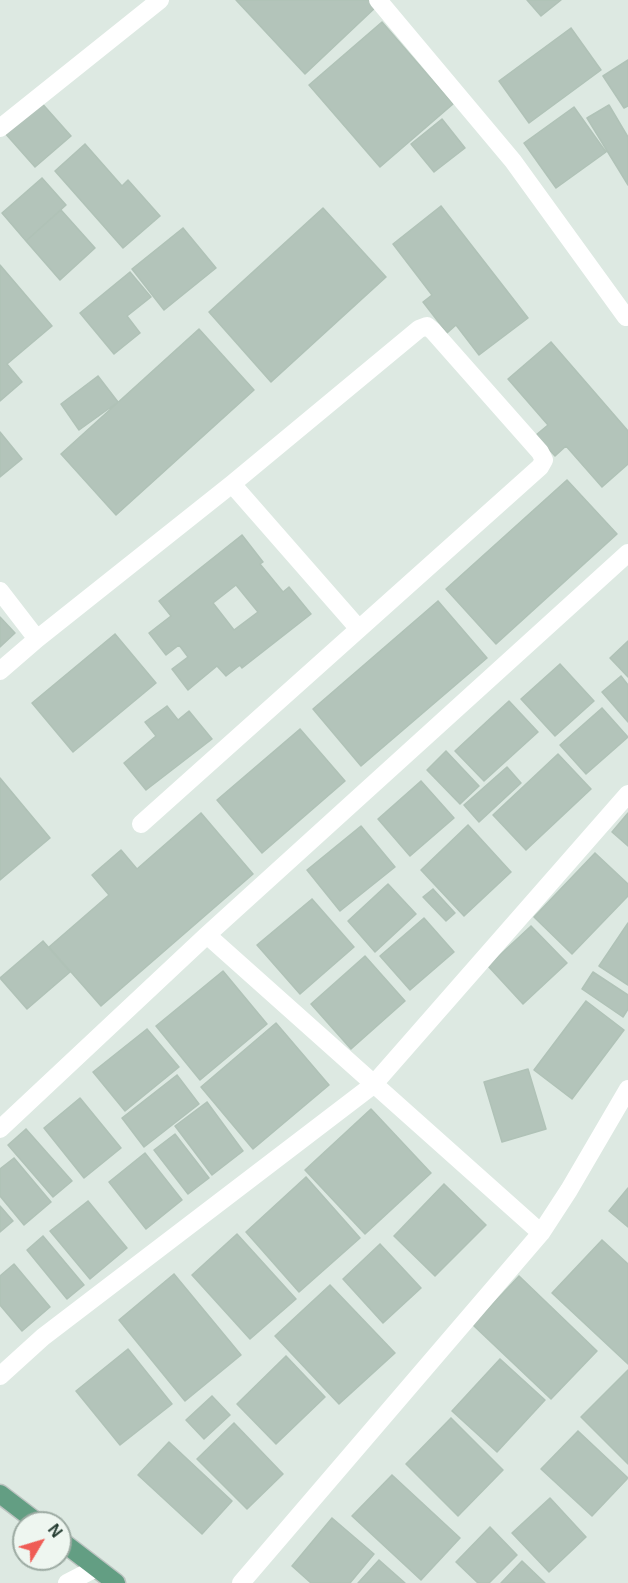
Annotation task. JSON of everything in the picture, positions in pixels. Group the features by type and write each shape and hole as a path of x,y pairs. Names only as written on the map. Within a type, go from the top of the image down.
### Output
{"main road":[{"path":"0,1494 22,1511"},
{"path":"72,1549 116,1583"}],"street":[{"path":"0,128 160,0"},
{"path":"378,0 513,161 626,316"},
{"path":"0,671 419,329 427,326 540,452 544,460 540,467 141,824"},
{"path":"232,483 359,629"},
{"path":"0,1129 207,935 628,553"},
{"path":"0,591 37,639"},
{"path":"0,1376 43,1337 374,1085 628,794"},
{"path":"207,935 542,1233"},
{"path":"241,1583 542,1233 628,1089"},
{"path":"67,1583 96,1568"}],"building":[{"path":"236,0 372,0 377,6 305,74"},
{"path":"527,0 561,0 541,16"},
{"path":"382,22 453,104 380,167 309,85"},
{"path":"571,28 601,70 529,123 499,81"},
{"path":"628,60 628,106 624,108 603,76"},
{"path":"39,100 71,136 35,167 4,132"},
{"path":"609,105 628,137 628,185 587,118"},
{"path":"574,107 606,152 556,188 524,143"},
{"path":"442,119 465,148 434,172 411,144"},
{"path":"85,144 122,186 128,180 160,216 123,248 55,171"},
{"path":"42,178 66,205 26,241 2,213"},
{"path":"441,206 528,318 479,355 456,325 447,333 423,302 432,295 393,244"},
{"path":"323,208 386,277 271,382 209,312"},
{"path":"61,210 95,248 60,280 26,241"},
{"path":"183,228 216,268 164,310 132,269"},
{"path":"0,265 52,326 7,364 22,382 0,401"},
{"path":"130,272 151,297 127,316 140,333 114,354 80,313"},
{"path":"199,329 254,390 116,515 61,454"},
{"path":"551,342 628,431 628,464 602,487 566,446 555,456 536,435 548,425 508,379"},
{"path":"98,376 118,402 79,430 61,404"},
{"path":"0,432 22,459 0,477"},
{"path":"567,480 617,534 496,644 446,589"},
{"path":"242,535 263,562 260,564 283,592 289,587 311,614 242,668 240,665 226,676 217,666 188,690 172,669 188,657 179,645 166,655 149,633 171,616 159,601","holes":["236,585 258,612 234,630 213,603"]},
{"path":"438,601 487,658 361,766 313,709"},
{"path":"0,617 15,633 0,647"},
{"path":"115,634 156,683 73,752 32,703"},
{"path":"628,641 628,677 610,658"},
{"path":"560,664 594,701 555,736 521,699"},
{"path":"621,676 628,685 628,722 602,692"},
{"path":"509,701 538,732 484,781 455,751"},
{"path":"167,706 178,720 189,711 212,739 146,790 124,763 156,736 145,722"},
{"path":"602,708 628,737 586,774 560,745"},
{"path":"300,729 345,781 262,853 217,800"},
{"path":"446,751 479,786 460,804 427,770"},
{"path":"558,754 591,789 526,850 493,815"},
{"path":"507,767 521,783 479,822 464,805"},
{"path":"0,778 50,838 0,880"},
{"path":"421,781 454,818 410,856 378,819"},
{"path":"201,813 253,874 101,1006 49,947 109,895 92,875 121,850 137,869"},
{"path":"628,813 628,846 612,832"},
{"path":"468,825 511,872 464,916 421,870"},
{"path":"361,826 395,867 340,911 307,870"},
{"path":"595,853 628,884 628,896 572,954 534,917"},
{"path":"388,884 416,914 375,952 348,921"},
{"path":"433,889 455,913 446,921 423,897"},
{"path":"312,899 354,947 300,994 257,945"},
{"path":"424,918 454,952 410,990 380,956"},
{"path":"628,923 628,985 599,966"},
{"path":"531,926 567,963 523,1004 488,966"},
{"path":"43,941 70,972 27,1009 0,978"},
{"path":"365,956 405,1001 351,1049 311,1004"},
{"path":"223,971 267,1024 200,1080 156,1026"},
{"path":"593,972 628,995 628,1009 623,1017 582,989"},
{"path":"586,1001 624,1030 572,1099 534,1070"},
{"path":"276,1023 329,1085 253,1149 201,1087"},
{"path":"147,1029 179,1067 125,1111 93,1072"},
{"path":"528,1069 546,1129 502,1142 484,1082"},
{"path":"177,1075 199,1104 144,1147 122,1118"},
{"path":"80,1098 121,1148 84,1178 44,1128"},
{"path":"207,1102 243,1151 212,1175 175,1126"},
{"path":"371,1109 431,1173 365,1234 305,1170"},
{"path":"26,1129 72,1181 53,1197 8,1145"},
{"path":"175,1134 209,1178 188,1194 154,1150"},
{"path":"145,1153 182,1200 146,1229 109,1182"},
{"path":"14,1158 51,1202 24,1225 0,1196 0,1169"},
{"path":"306,1177 360,1238 299,1292 246,1232"},
{"path":"444,1184 486,1225 435,1276 394,1236"},
{"path":"628,1188 628,1227 609,1211"},
{"path":"88,1201 127,1248 90,1279 50,1231"},
{"path":"0,1206 13,1221 0,1232"},
{"path":"237,1234 296,1299 250,1339 192,1275"},
{"path":"43,1236 84,1285 67,1299 27,1250"},
{"path":"602,1240 628,1264 628,1364 552,1293"},
{"path":"380,1244 421,1288 383,1323 343,1279"},
{"path":"14,1264 50,1307 22,1331 0,1305 0,1276"},
{"path":"174,1274 241,1355 185,1401 119,1320"},
{"path":"519,1276 597,1351 551,1399 473,1325"},
{"path":"330,1285 395,1353 339,1404 275,1336"},
{"path":"128,1349 172,1404 120,1445 76,1391"},
{"path":"286,1356 325,1397 276,1444 237,1404"},
{"path":"500,1359 545,1400 497,1452 452,1411"},
{"path":"628,1370 628,1464 581,1417"},
{"path":"212,1396 230,1415 204,1439 186,1420"},
{"path":"451,1418 503,1470 458,1516 406,1464"},
{"path":"234,1423 283,1474 247,1509 197,1459"},
{"path":"578,1431 628,1478 592,1516 541,1469"},
{"path":"169,1442 232,1501 202,1534 138,1475"},
{"path":"392,1475 460,1538 421,1580 352,1516"},
{"path":"550,1498 586,1537 549,1572 512,1533"},
{"path":"332,1518 374,1554 350,1583 311,1583 292,1566"},
{"path":"490,1527 517,1555 489,1583 478,1583 456,1562"},
{"path":"379,1560 405,1583 358,1583"},
{"path":"522,1561 545,1583 501,1583"}]}
